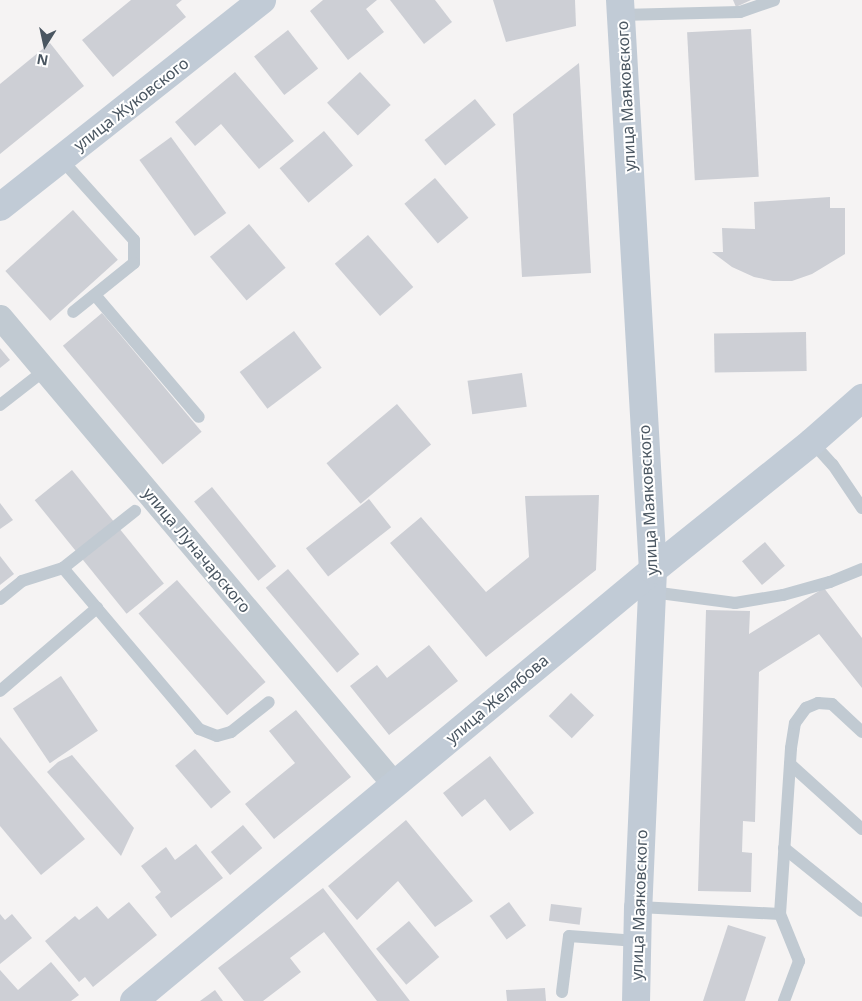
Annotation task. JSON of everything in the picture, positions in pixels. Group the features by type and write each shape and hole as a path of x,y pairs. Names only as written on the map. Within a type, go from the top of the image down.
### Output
{"main road":[{"name":"улица Жуковского","path":"0,207 262,0"},
{"name":"улица Маяковского","path":"621,8 653,581 638,907 636,1001"},
{"name":"улица Желябова","path":"134,1001 394,784 653,581 862,398"}],"street":[{"name":"улица Луначарского","path":"0,317 394,784"}],"lane":[{"path":"621,8 740,12 774,0"},
{"path":"61,159 134,240 134,263 73,312"},
{"path":"95,294 199,417"},
{"path":"0,405 45,370"},
{"path":"812,442 832,465 862,508"},
{"path":"0,599 22,581 63,568 136,511"},
{"path":"63,568 199,729 217,736 231,732 269,702"},
{"path":"653,581 735,603 783,595 830,582 862,569"},
{"path":"0,691 97,608"},
{"path":"784,1001 799,961 780,914 790,764 795,723 806,708 818,703 832,704 862,732"},
{"path":"790,764 862,829"},
{"path":"784,848 862,911"},
{"path":"638,907 780,914"},
{"path":"562,992 569,936 637,942"}],"building":[{"path":"131,0 182,0 176,5 186,17 113,77 82,40"},
{"path":"323,0 377,0 366,9 384,32 348,60 310,11"},
{"path":"390,0 435,0 452,22 424,44"},
{"path":"493,0 575,0 576,26 506,42"},
{"path":"733,0 751,0 736,7"},
{"path":"751,29 759,177 695,180 687,32"},
{"path":"288,30 318,69 284,95 254,56"},
{"path":"50,43 84,86 0,154 0,84"},
{"path":"579,63 591,273 522,277 513,114"},
{"path":"235,72 294,141 259,169 221,124 195,146 175,122"},
{"path":"360,72 391,105 358,136 327,103"},
{"path":"475,99 496,125 445,166 424,140"},
{"path":"324,131 353,165 308,203 280,168"},
{"path":"171,137 226,213 195,236 139,160"},
{"path":"435,178 468,218 438,244 404,204"},
{"path":"830,197 830,208 845,208 845,254 812,274 792,281 773,281 754,277 732,267 712,252 723,252 722,228 755,229 754,202"},
{"path":"73,210 118,260 50,321 5,271"},
{"path":"249,224 286,268 247,300 210,257"},
{"path":"368,235 413,287 380,316 335,264"},
{"path":"102,313 202,432 163,465 63,346"},
{"path":"294,331 322,368 267,409 240,372"},
{"path":"806,332 807,371 715,373 714,334"},
{"path":"0,348 10,360 0,368"},
{"path":"522,373 527,407 472,414 468,381"},
{"path":"397,404 431,445 361,504 327,463"},
{"path":"72,470 164,583 127,614 35,500"},
{"path":"212,487 276,566 258,581 194,501"},
{"path":"599,495 596,570 486,657 390,543 421,517 486,592 529,557 525,496"},
{"path":"369,499 391,527 328,577 306,548"},
{"path":"0,503 13,520 0,529"},
{"path":"765,542 785,566 762,585 742,561"},
{"path":"0,556 14,574 0,585"},
{"path":"288,569 359,654 337,673 266,588"},
{"path":"177,580 266,682 227,715 139,613"},
{"path":"824,588 862,638 862,688 819,634 759,672 755,822 743,821 742,852 752,853 751,892 698,891 706,610 750,611 749,634"},
{"path":"429,645 458,681 389,735 350,686 377,665 387,678"},
{"path":"61,676 98,731 50,763 13,708"},
{"path":"571,693 594,715 572,738 549,716"},
{"path":"296,710 351,777 274,839 245,804 295,763 269,731"},
{"path":"0,737 85,839 41,875 0,826"},
{"path":"195,749 231,792 211,809 175,766"},
{"path":"72,755 134,828 121,856 47,772 58,762"},
{"path":"490,756 534,813 510,831 485,799 462,817 443,793"},
{"path":"406,820 473,901 435,927 398,881 357,920 328,886"},
{"path":"243,825 262,848 230,875 211,852"},
{"path":"196,844 223,878 171,918 155,897 161,892 141,866 166,847 175,860"},
{"path":"323,888 410,1001 377,1001 324,932 290,958 301,972 263,1001 244,1001 218,968"},
{"path":"129,902 157,935 93,987 85,977 79,982 45,941 75,916 79,920 97,906 108,919"},
{"path":"509,902 526,925 507,940 490,916"},
{"path":"551,904 582,908 580,925 549,921"},
{"path":"0,914 5,920 12,914 32,938 0,964"},
{"path":"409,921 439,957 406,985 376,949"},
{"path":"728,925 766,937 745,1001 703,1001"},
{"path":"51,962 79,995 71,1001 0,1001 0,970 18,990"},
{"path":"545,988 546,1001 507,1001 506,990"},
{"path":"215,990 223,1001 200,1001"}]}
